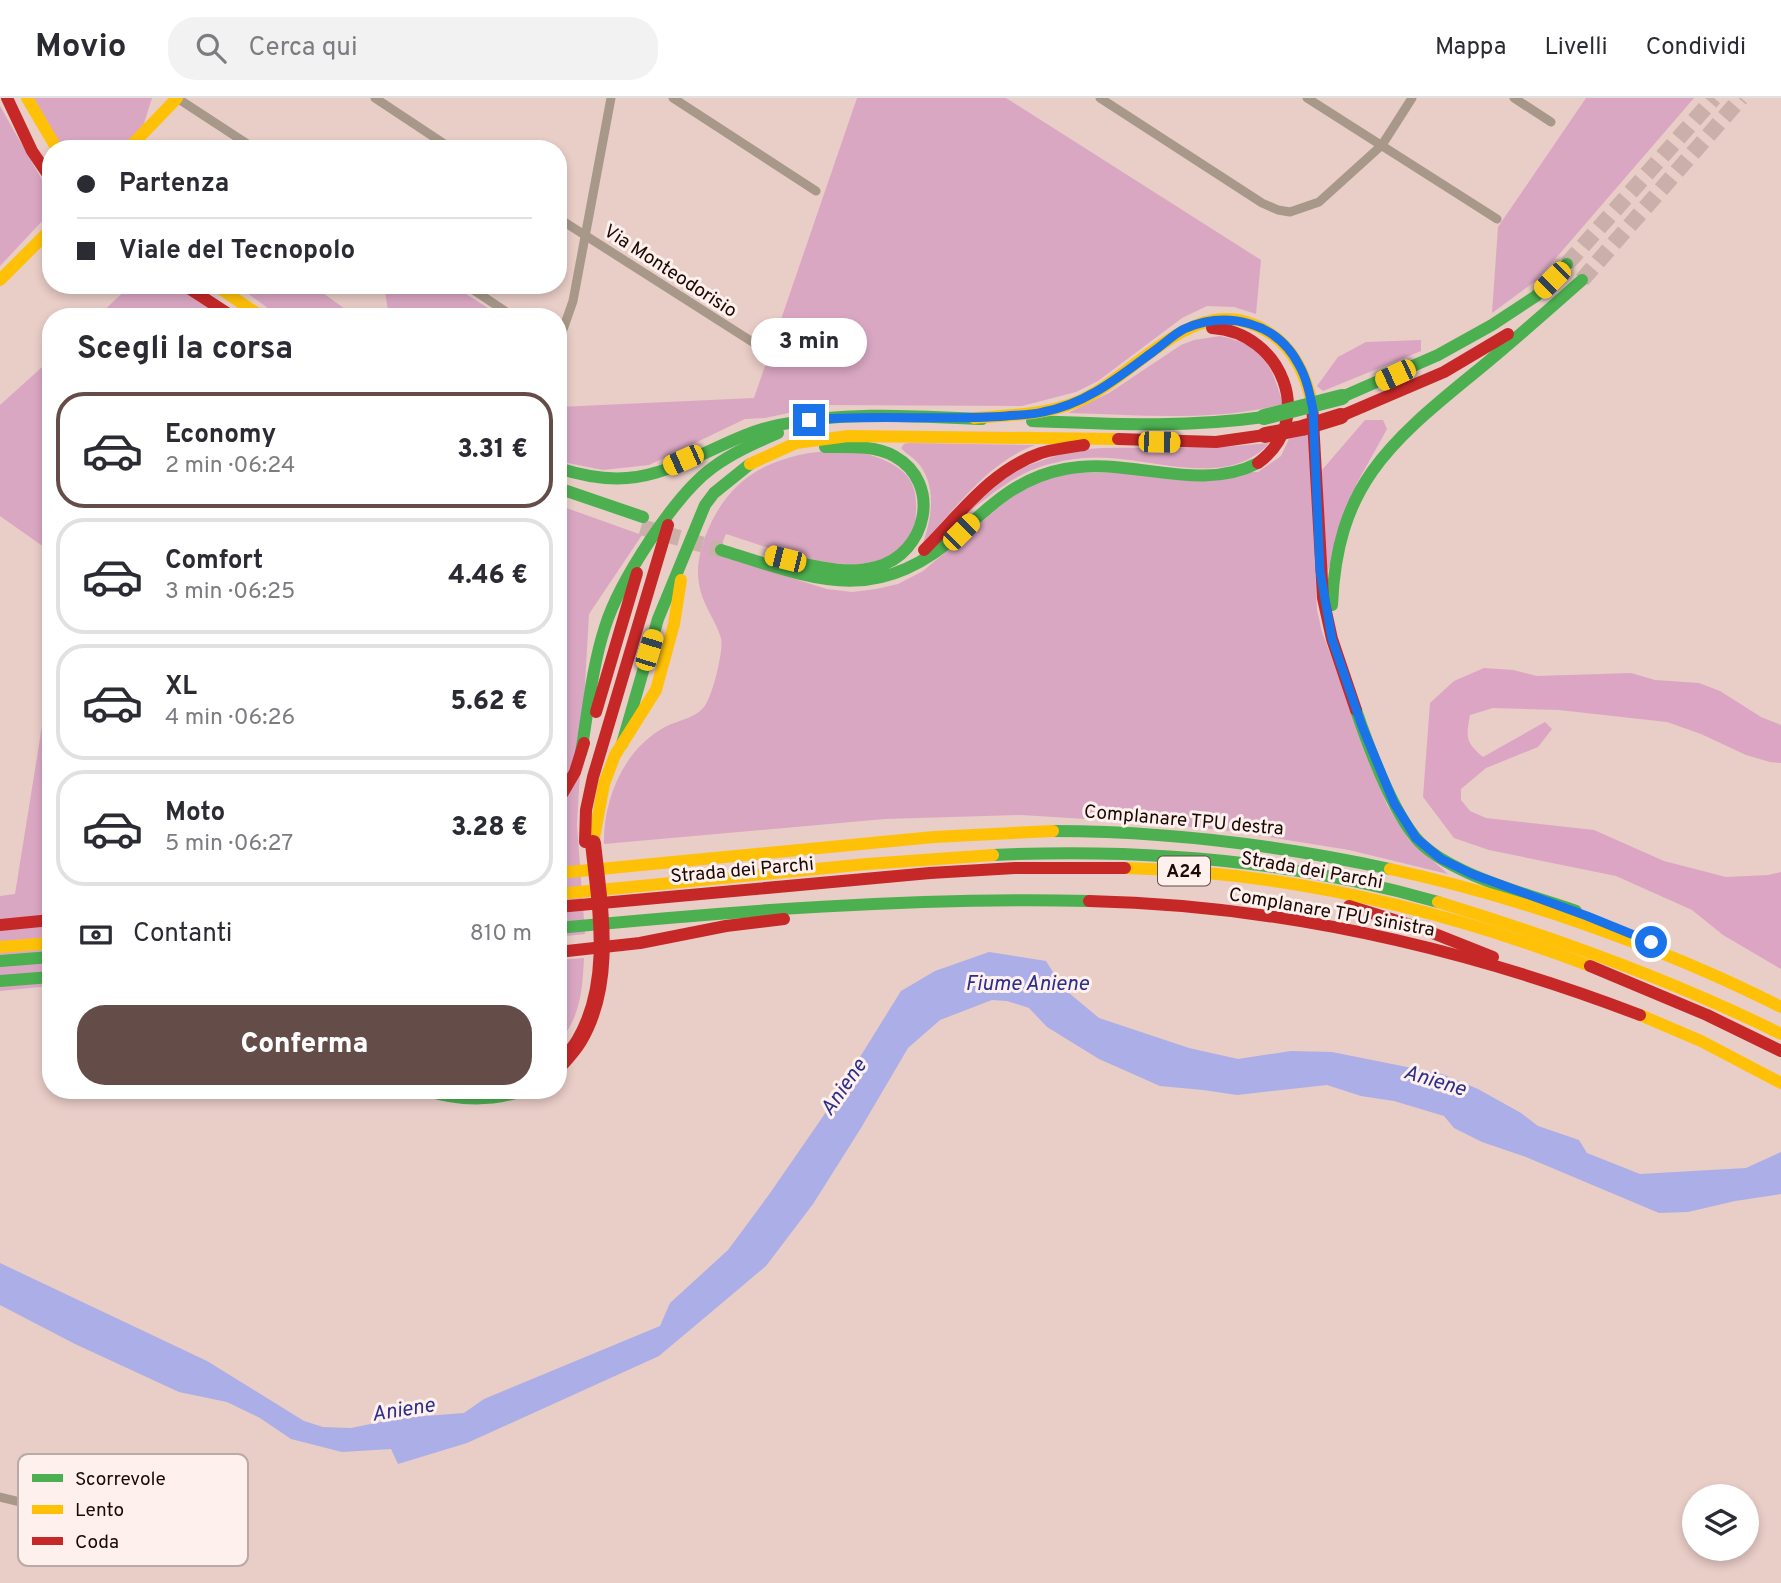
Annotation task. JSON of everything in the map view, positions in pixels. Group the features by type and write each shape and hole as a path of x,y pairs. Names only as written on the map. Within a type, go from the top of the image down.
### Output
{"main road":[{"path":"7,98 32,151 42,166"},
{"path":"27,98 52,140"},
{"path":"137,140 177,98"},
{"path":"0,280 42,238"},
{"path":"567,470 603,479 637,477 663,469 746,433 809,420 848,417 974,418 1154,425 1215,424 1264,418 1342,397 1438,355 1492,325 1536,296 1567,264"},
{"path":"1332,639 1332,592 1337,550 1366,482 1388,449 1416,420 1550,310 1582,280"},
{"path":"198,294 219,308"},
{"path":"228,294 249,308"},
{"path":"567,1040 583,1011 593,968 589,842 604,784 622,744 656,690 674,624 685,550 705,505 735,473 777,450 817,439 879,435 1216,442 1302,428 1341,416 1444,372 1550,310"},
{"path":"974,418 1043,412 1078,402 1113,383 1182,330 1202,323 1217,320 1252,323 1275,336 1301,367 1309,388 1313,410 1320,571 1332,639 1362,726 1394,803 1416,838 1441,859 1472,874 1587,916 1672,951 1705,970"},
{"path":"777,450 819,447 868,449 884,452 903,461 916,477 923,493 925,507 919,534 912,546 903,555 882,566 837,570 721,546 824,581 859,583 887,578 951,540 1004,492 1048,473 1102,465 1209,477 1224,476 1247,469 1268,457 1282,439 1289,412 1284,385 1274,362 1254,341 1228,330 1182,330"},
{"path":"567,786 575,772 606,682 642,555 675,503 696,479 724,458 809,420"},
{"path":"902,571 934,541 965,505 1012,466 1045,452 1116,440"},
{"path":"567,492 642,522 567,501"},
{"path":"567,1055 586,1030 602,973 603,941 586,810 593,777 675,503"},
{"name":"Complanare TPU destra","path":"567,872 922,838 1042,831 1231,840 1325,854 1493,895 1705,970 1781,1007"},
{"name":"Strada dei Parchi","path":"567,893 992,855 1066,852 1145,854 1229,861 1312,874 1416,896 1581,947 1656,975 1781,1034"},
{"name":"Strada dei Parchi","path":"567,906 995,868 1146,868 1225,875 1312,888 1415,909 1578,959 1720,1019 1781,1051"},
{"path":"1225,875 1261,888 1334,902 1420,928 1606,1002"},
{"name":"Complanare TPU sinistra","path":"567,927 832,905 965,900 1057,900 1168,905 1278,919 1394,941 1495,966 1606,1002 1717,1049 1781,1083"},
{"path":"567,951 652,941 726,926 914,903"},
{"path":"0,925 42,921"},
{"path":"0,947 42,944"},
{"path":"0,961 42,958"},
{"path":"0,981 42,978"}],"street":[{"path":"177,98 241,140"},
{"path":"375,98 438,140"},
{"path":"567,318 573,301 611,98"},
{"path":"673,98 816,191"},
{"path":"1100,98 1262,203 1278,211 1290,212 1319,202 1382,145 1412,98"},
{"path":"1307,98 1497,219"},
{"path":"1514,98 1551,122"},
{"name":"Via Monteodorisio","path":"567,224 765,350"},
{"path":"480,294 500,308"},
{"path":"0,1497 18,1501"}],"shaded area":[{"path":"27,98 152,98 136,140 53,140"},
{"path":"857,98 1006,98 1261,260 1256,314 1234,307 1207,306 1182,318 1098,381 1076,392 1022,406 826,405 765,418 745,419 649,465 603,470 567,463 567,407 754,398"},
{"path":"1586,98 1694,98 1537,280 1492,313 1498,227"},
{"path":"0,106 42,180 42,221 0,266"},
{"path":"121,294 189,294 210,308 107,308"},
{"path":"248,294 324,294 344,308 268,308"},
{"path":"385,294 466,294 488,308 388,308"},
{"path":"1220,336 1247,345 1264,358 1283,404 1257,410 1203,415 1068,413 1109,393 1181,345"},
{"path":"1421,340 1421,351 1323,391 1317,386 1338,357 1366,342"},
{"path":"42,367 42,546 0,516 0,405"},
{"path":"1365,420 1383,420 1387,429 1357,483 1325,579 1322,470"},
{"path":"1309,434 1317,610 1322,632 1387,805 1409,840 1448,874 1349,850 1232,831 1021,815 885,819 604,844 607,810 627,762 651,736 698,713 709,698 722,644 699,584 700,554 711,523 726,498 757,471 797,456 837,451 877,457 898,467 910,480 914,487 916,504 914,531 902,546 885,558 865,563 817,561 726,534 717,555 827,589 852,592 898,584 923,571 1011,497 1037,482 1073,473 1258,472 1281,456 1289,439"},
{"path":"908,443 1035,445 1018,453 988,474 923,543 929,523 930,491 924,472 901,448"},
{"path":"1269,443 1253,456 1235,464 1215,468 1172,466 1102,457 1054,463 1022,474 960,519 976,502 1017,469 1073,450 1223,447"},
{"path":"567,508 642,535 589,614 577,825 585,934 567,936"},
{"path":"1484,668 1513,670 1537,676 1631,673 1655,680 1699,683 1720,691 1761,717 1781,725 1781,763 1746,755 1667,722 1559,710 1493,708 1470,715 1468,739 1483,757 1545,722 1552,729 1538,747 1486,768 1461,789 1461,800 1470,811 1486,818 1594,830 1664,861 1726,877 1781,872 1781,969 1723,935 1692,910 1616,876 1489,850 1454,838 1423,797 1430,703 1454,681"},
{"path":"42,726 42,987 0,991 0,896 15,894"},
{"path":"584,958 579,1003 567,1031 567,959"}],"water":[{"name":"Fiume Aniene","path":"989,952 1046,961 1063,988 1099,1018 1189,1048 1238,1059 1291,1051 1332,1052 1442,1074 1478,1089 1521,1113 1538,1126 1579,1140 1587,1153 1640,1174 1746,1168 1781,1152 1781,1194 1688,1212 1659,1213 1526,1157 1482,1142 1454,1128 1444,1116 1394,1101 1361,1096 1327,1085 1237,1095 1160,1086 1099,1059 1047,1027 1029,1008 1007,1001 992,1000 940,1020 908,1048 813,1204 766,1266 659,1356 467,1443 398,1464 391,1449 342,1452 291,1439 260,1418 227,1402 179,1392 75,1344 0,1305 0,1263 207,1361 304,1421 323,1427 351,1428 400,1418 464,1413 484,1399 660,1326 670,1303 728,1250 768,1196 824,1115 901,991 935,971"}],"tunnel":[{"path":"1567,264 1714,98"},
{"path":"1582,280 1741,98"},
{"path":"641,527 721,550"}],"traffic: fast":[{"path":"1342,397 1438,355 1492,325 1536,296 1567,264"},
{"path":"1332,605 1336,564 1344,529 1356,499 1372,472 1415,423 1582,280"},
{"path":"1264,417 1342,397"},
{"path":"567,471 609,478 647,475 666,470 759,430 803,421 880,416 982,419"},
{"path":"1032,421 1177,424 1264,417"},
{"path":"581,753 594,673 605,627 635,564 665,519 697,481 728,458 778,433"},
{"path":"791,561 844,570 876,567 893,560 907,548 917,533 922,517 923,500 919,483 909,468 894,456 869,448 825,447"},
{"path":"721,550 818,578 846,581 874,579 902,570 931,555 1009,492 1049,473 1089,466 1212,475 1235,472 1258,463"},
{"path":"622,744 658,619 705,505 714,493 750,464"},
{"path":"567,491 643,517"},
{"path":"1356,710 1374,759 1397,809 1415,837 1429,850 1446,862 1490,882 1576,911"},
{"path":"1053,831 1223,841 1390,869"},
{"path":"993,855 1106,853 1218,860 1329,876 1438,902"},
{"path":"567,927 890,903 1089,901"},
{"path":"0,961 42,958"},
{"path":"0,981 42,978"}],"traffic: slow":[{"path":"27,98 52,140"},
{"path":"137,140 177,98"},
{"path":"0,280 42,238"},
{"path":"228,294 249,308"},
{"path":"974,418 1041,412 1079,401 1101,389 1169,340 1193,327 1217,320 1242,321 1277,338 1297,363 1312,403"},
{"path":"750,464 796,443 848,436 1118,439"},
{"path":"594,838 604,784 615,755 656,690 674,624 681,580"},
{"path":"567,872 934,837 1053,831"},
{"path":"567,893 867,864 993,855"},
{"path":"1125,868 1244,877 1362,897 1477,927 1590,966"},
{"path":"1390,869 1489,894 1590,926 1688,964 1781,1007"},
{"path":"1438,902 1612,961 1698,995 1781,1034"},
{"path":"0,947 42,944"},
{"path":"1640,1015 1701,1041 1781,1083"}],"traffic: jam":[{"path":"7,98 32,151 42,166"},
{"path":"198,294 219,308"},
{"path":"1212,328 1236,333 1257,345 1273,361 1283,381 1288,402 1286,424 1276,445 1258,463"},
{"path":"1341,416 1444,372 1508,334"},
{"path":"1312,403 1323,598 1332,639 1356,710"},
{"path":"1265,435 1302,428 1341,416"},
{"path":"1118,439 1216,442 1265,435"},
{"path":"924,550 977,494 1007,470 1041,453 1084,445"},
{"path":"585,842 586,810 593,777 668,525"},
{"path":"596,712 637,573"},
{"path":"567,786 575,772 584,743"},
{"path":"567,1057 579,1041 590,1018 601,970 601,919 593,843"},
{"path":"567,906 930,873 1015,868 1125,868"},
{"path":"1089,901 1230,911 1369,934 1507,969 1640,1015"},
{"path":"1349,906 1420,928 1493,957"},
{"path":"567,951 640,943 726,926 784,919"},
{"path":"0,925 42,921"},
{"path":"1590,966 1707,1015 1781,1051"}],"route":[{"path":"809,420 848,417 974,418 1043,412 1078,402 1113,383 1182,330 1217,320 1243,321 1260,326 1289,350 1301,367 1309,388 1313,410 1320,571 1332,639 1362,726 1394,803 1416,838 1441,859 1472,874 1651,942"}],"water label":[{"name":"Aniene","path":"1435,1080"},
{"name":"Aniene","path":"843,1087"},
{"name":"Aniene","path":"403,1409"}]}
